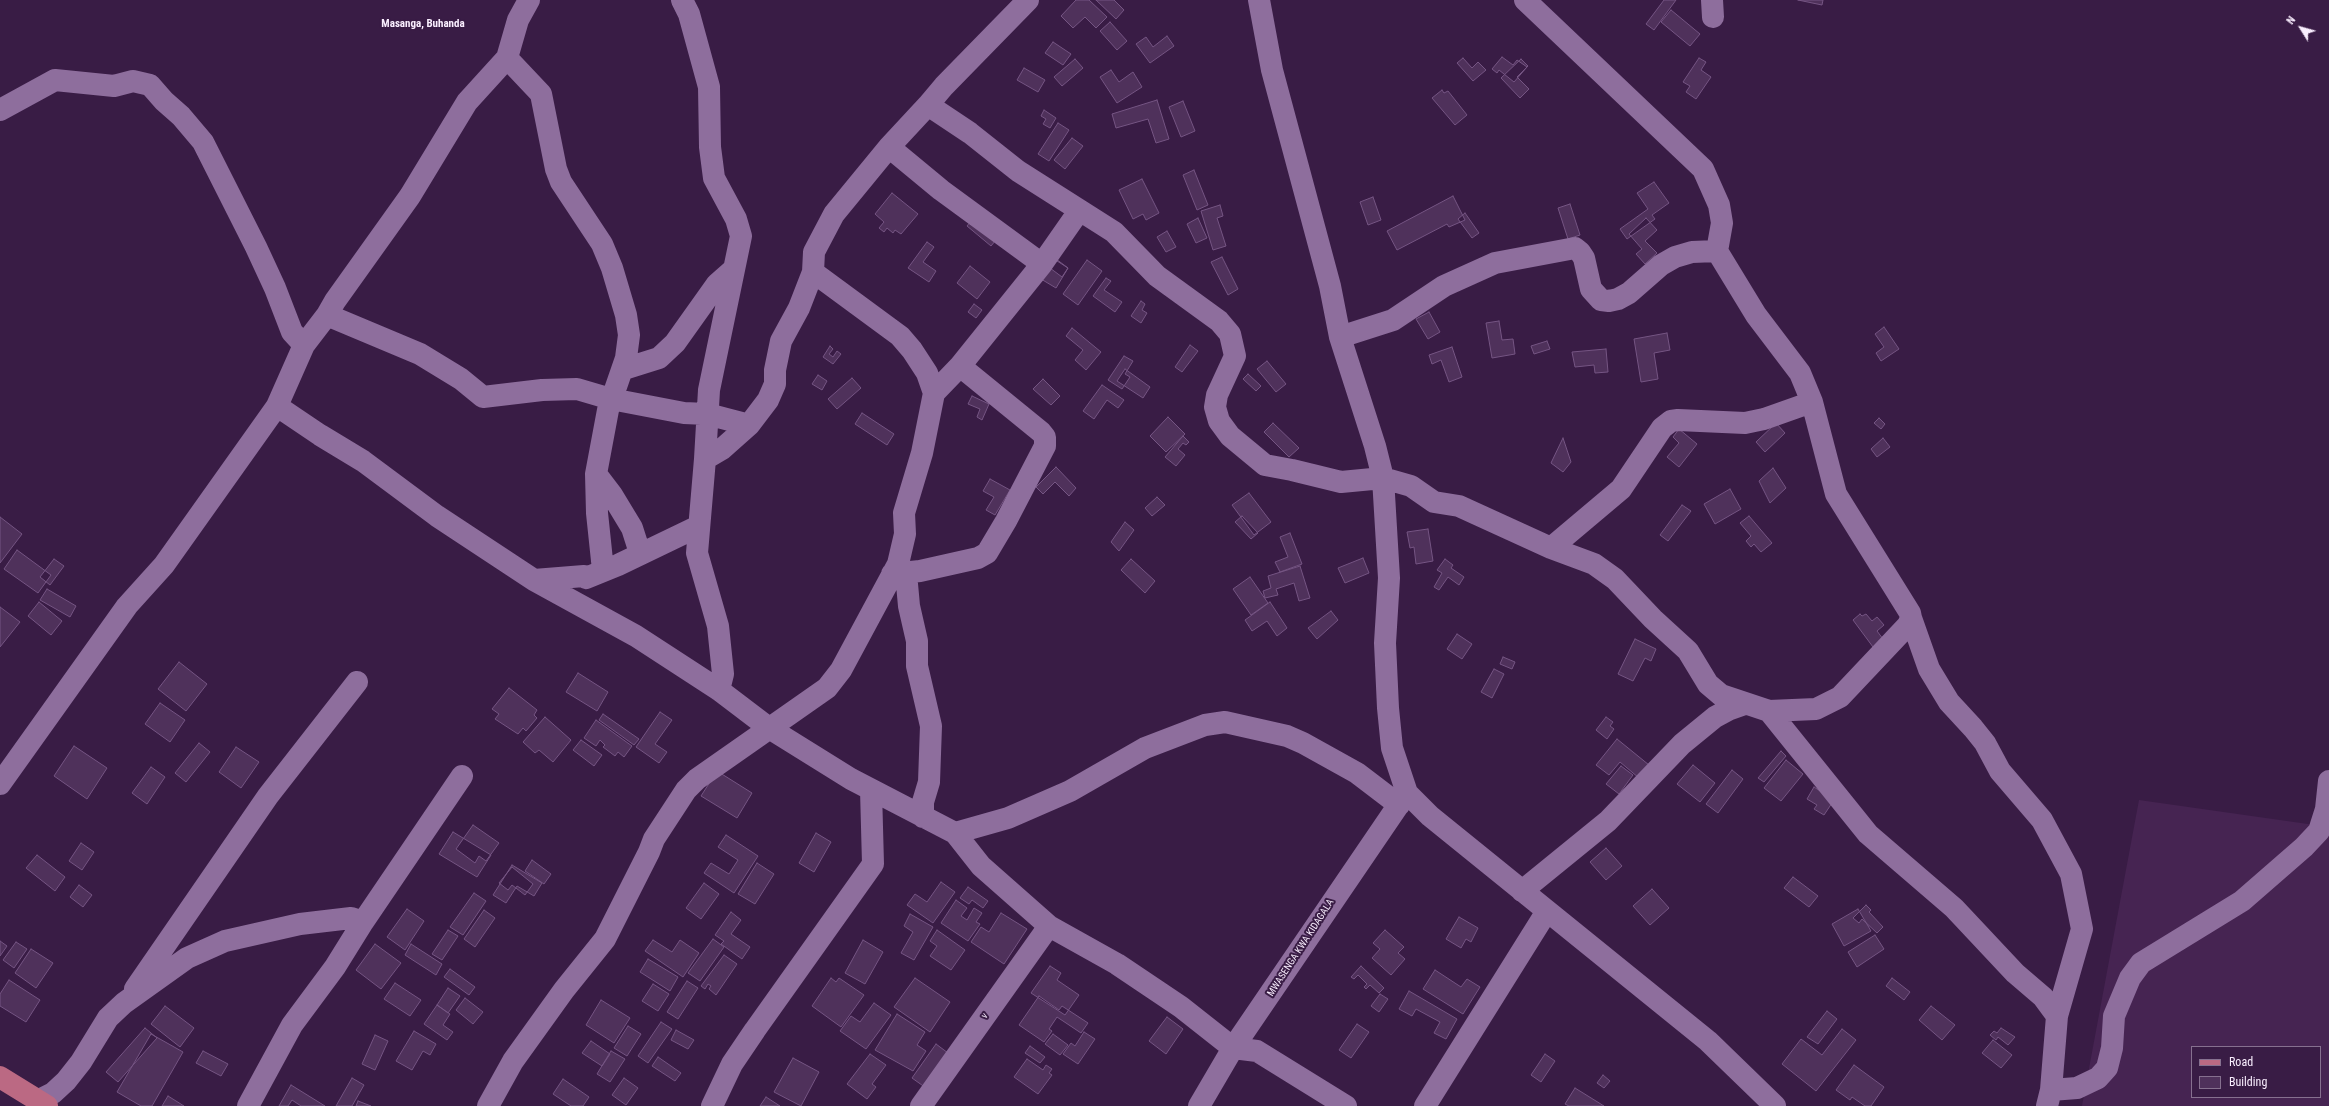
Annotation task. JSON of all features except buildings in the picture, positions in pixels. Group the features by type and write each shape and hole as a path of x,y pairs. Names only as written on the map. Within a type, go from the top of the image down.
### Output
{"main road":[{"path":"0,1078 42,1103"}],"street":[{"path":"0,784 128,606 164,565 174,548 277,406 304,345 327,315 335,301 410,196 467,102 507,58 518,20 529,0"},
{"path":"682,0 689,14 709,87 710,147 714,178 736,219 741,236 709,390 697,553 718,626 723,674 719,690"},
{"path":"705,460 722,449 750,425 768,400 775,384 775,370 781,342 799,308 813,272 814,252 834,214 889,148 944,86 1028,0"},
{"path":"1259,0 1272,70 1330,286 1340,338 1375,446 1383,478 1389,578 1386,643 1388,708 1392,748 1403,799"},
{"path":"1525,0 1703,169 1719,205 1722,223 1717,251 1756,315 1800,373 1812,402 1836,494 1911,618 1929,669 1949,702 1985,743 2000,771 2042,820 2071,874 2082,929 2057,1016 2049,1098 2077,1088 2098,1078 2107,1068 2112,1048 2114,1016 2130,978 2141,963 2242,900 2304,847 2319,831 2326,809 2329,781"},
{"path":"507,58 541,94 556,169 561,182 602,244 623,300 628,325 628,347 624,369 611,399 596,474 597,513 603,570"},
{"path":"0,110 55,80 114,86 133,81 150,85 164,101 181,116 203,142 256,247 275,288 292,332 304,345"},
{"path":"928,105 964,129 1018,171 1114,232 1157,276 1218,321 1230,334 1235,356 1217,395 1215,407 1219,421 1230,436 1258,460 1271,468 1292,470 1340,482 1383,478 1411,486 1434,502 1459,506 1551,548 1594,564 1615,579 1653,619 1688,651 1708,684 1721,695 1745,704 1769,710 1816,709 1840,697 1899,635 1911,618"},
{"path":"889,148 941,190 1042,264"},
{"path":"923,817 923,802 929,782 931,726 917,666 917,641 909,606 899,574 898,564 905,534 904,514 922,453 934,393 960,366 1042,264 1079,211"},
{"path":"1340,338 1393,320 1444,286 1495,263 1575,248 1584,258 1591,289 1601,300 1609,301 1618,299 1629,293 1661,266 1675,257 1692,252 1717,251"},
{"path":"624,369 658,358 676,343 717,284 734,269"},
{"path":"813,272 900,336 912,350 926,373 934,393"},
{"path":"327,315 420,354 461,379 483,397 542,390 576,389 611,399 684,414 707,414 750,425"},
{"path":"488,1106 513,1061 564,990 605,939 649,852 654,839 670,811 697,779 827,688 842,670 899,574 978,558 987,553 1006,521 1045,446 1045,438 1042,432 960,366"},
{"path":"1551,548 1621,489 1662,428 1671,421 1745,423 1764,419 1812,402"},
{"path":"277,406 320,435 363,461 437,516 534,580 636,636 719,690 769,728 871,790 955,833 981,866 1049,926 1117,964 1181,1007 1233,1048 1257,1051 1346,1106"},
{"path":"596,474 612,495 632,528 640,554"},
{"path":"534,580 584,576 586,578 618,565 699,526"},
{"path":"130,997 147,969 268,796 357,682"},
{"path":"1522,891 1608,821 1682,744 1715,717 1728,710 1745,704"},
{"path":"1769,710 1868,834 1954,908 2015,973 2043,997 2057,1016"},
{"path":"955,833 1008,818 1070,791 1145,748 1205,725 1225,722 1287,736 1304,743 1430,816 1708,1041 1775,1106"},
{"path":"248,1106 292,1025 335,967 363,922 462,776"},
{"path":"712,1106 732,1064 873,864 871,790"},
{"name":"MWASENGA KWA KIDAGALA","path":"1199,1106 1233,1048 1403,799"},
{"path":"1425,1106 1547,911"},
{"path":"42,1103 66,1081 81,1062 108,1018 130,997 187,958 226,941 300,924 351,918 363,922"},
{"name":"v","path":"921,1106 1049,926"}],"shaded area":[{"path":"2139,800 2329,827 2329,1106 2082,1106"}],"district":[{"name":"Masanga, Buhanda","path":"423,24"}]}
